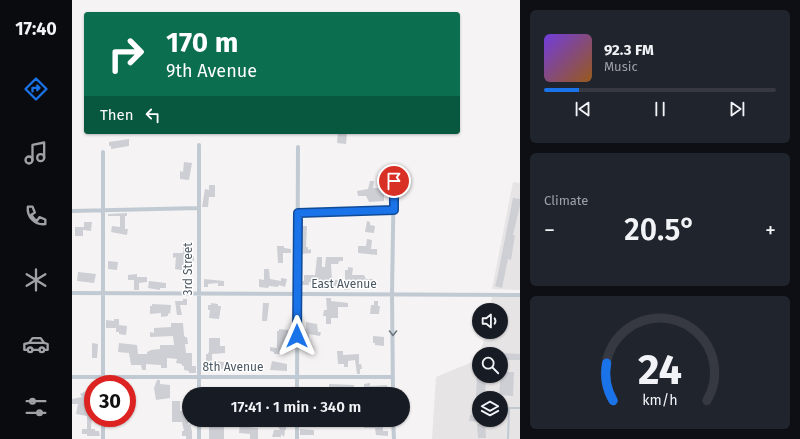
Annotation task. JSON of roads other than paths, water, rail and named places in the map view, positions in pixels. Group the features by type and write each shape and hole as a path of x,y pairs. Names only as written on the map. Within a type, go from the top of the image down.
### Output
{"street":[{"name":"3rd Street","path":"199,145 199,387"},
{"path":"297,387 298,147"},
{"path":"103,152 103,375"},
{"path":"393,387 392,294 394,167"},
{"path":"72,211 199,208"},
{"path":"298,213 394,210"},
{"name":"East Avenue","path":"72,293 520,295"},
{"name":"8th Avenue","path":"136,377 393,376"},
{"name":"8th Avenue","path":"72,377 84,377"},
{"path":"103,427 103,439"},
{"path":"199,427 199,439"},
{"path":"297,427 297,439"},
{"path":"394,427 394,439"}],"lane":[{"path":"508,439 509,408 520,408"}]}
